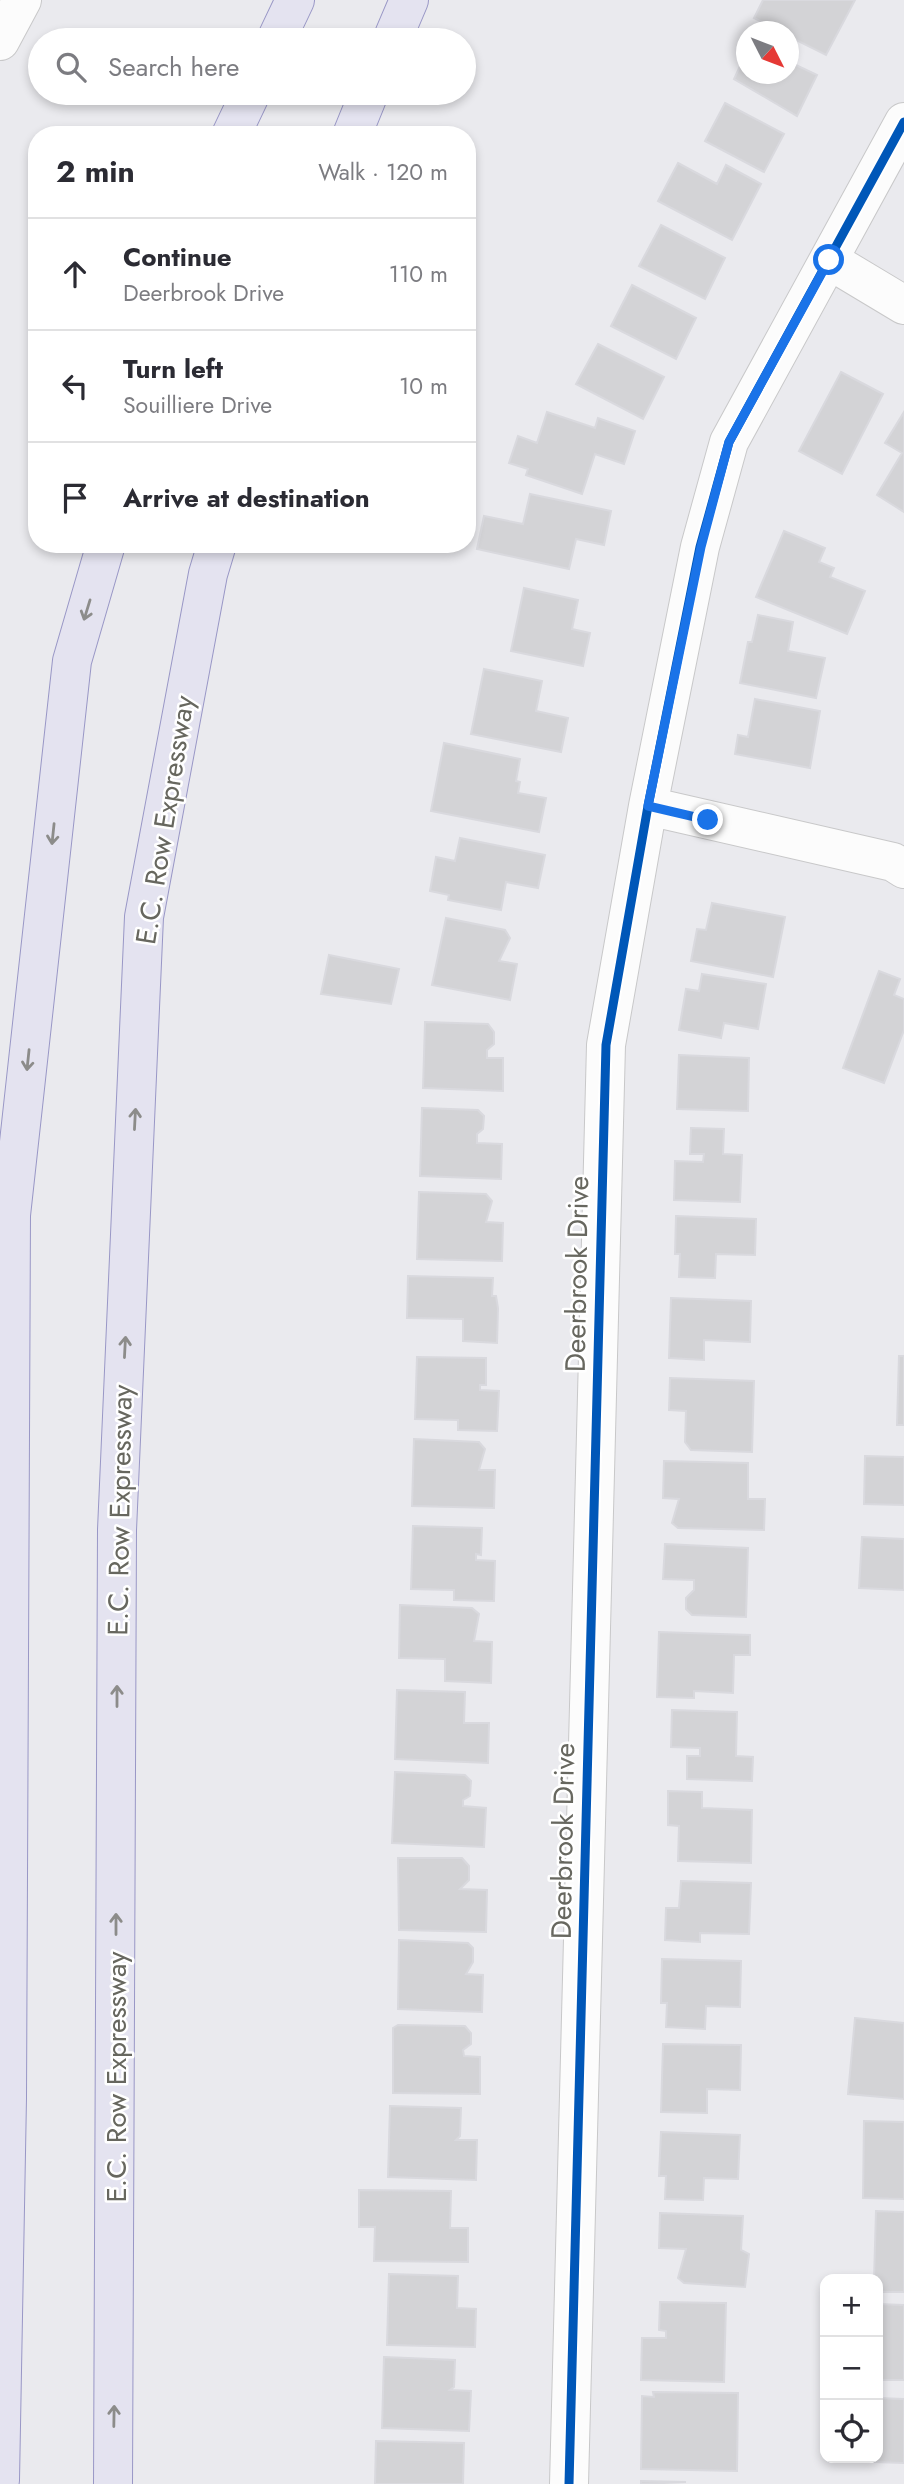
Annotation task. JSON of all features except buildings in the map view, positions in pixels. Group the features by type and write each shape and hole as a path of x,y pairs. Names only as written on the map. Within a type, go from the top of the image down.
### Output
{"highway":[{"path":"282,28 295,0"},
{"path":"397,28 408,0"},
{"path":"235,126 245,105"},
{"path":"356,126 364,105"},
{"path":"0,2480 8,2084 11,1215 72,661 103,553"},
{"name":"E.C. Row Expressway","path":"113,2484 117,1530 144,917 208,574 214,553"}],"street":[{"path":"0,41 22,0"},
{"name":"Deerbrook Drive","path":"569,2484 606,1045 648,806 701,547 729,442 904,122"},
{"path":"829,260 904,305"},
{"path":"648,806 893,862 904,869"}],"cycle path":[{"path":"569,2484 606,1045 648,806 700,547 729,442 904,122"}],"route":[{"path":"708,820 648,806 701,547 729,442 829,260"}]}
